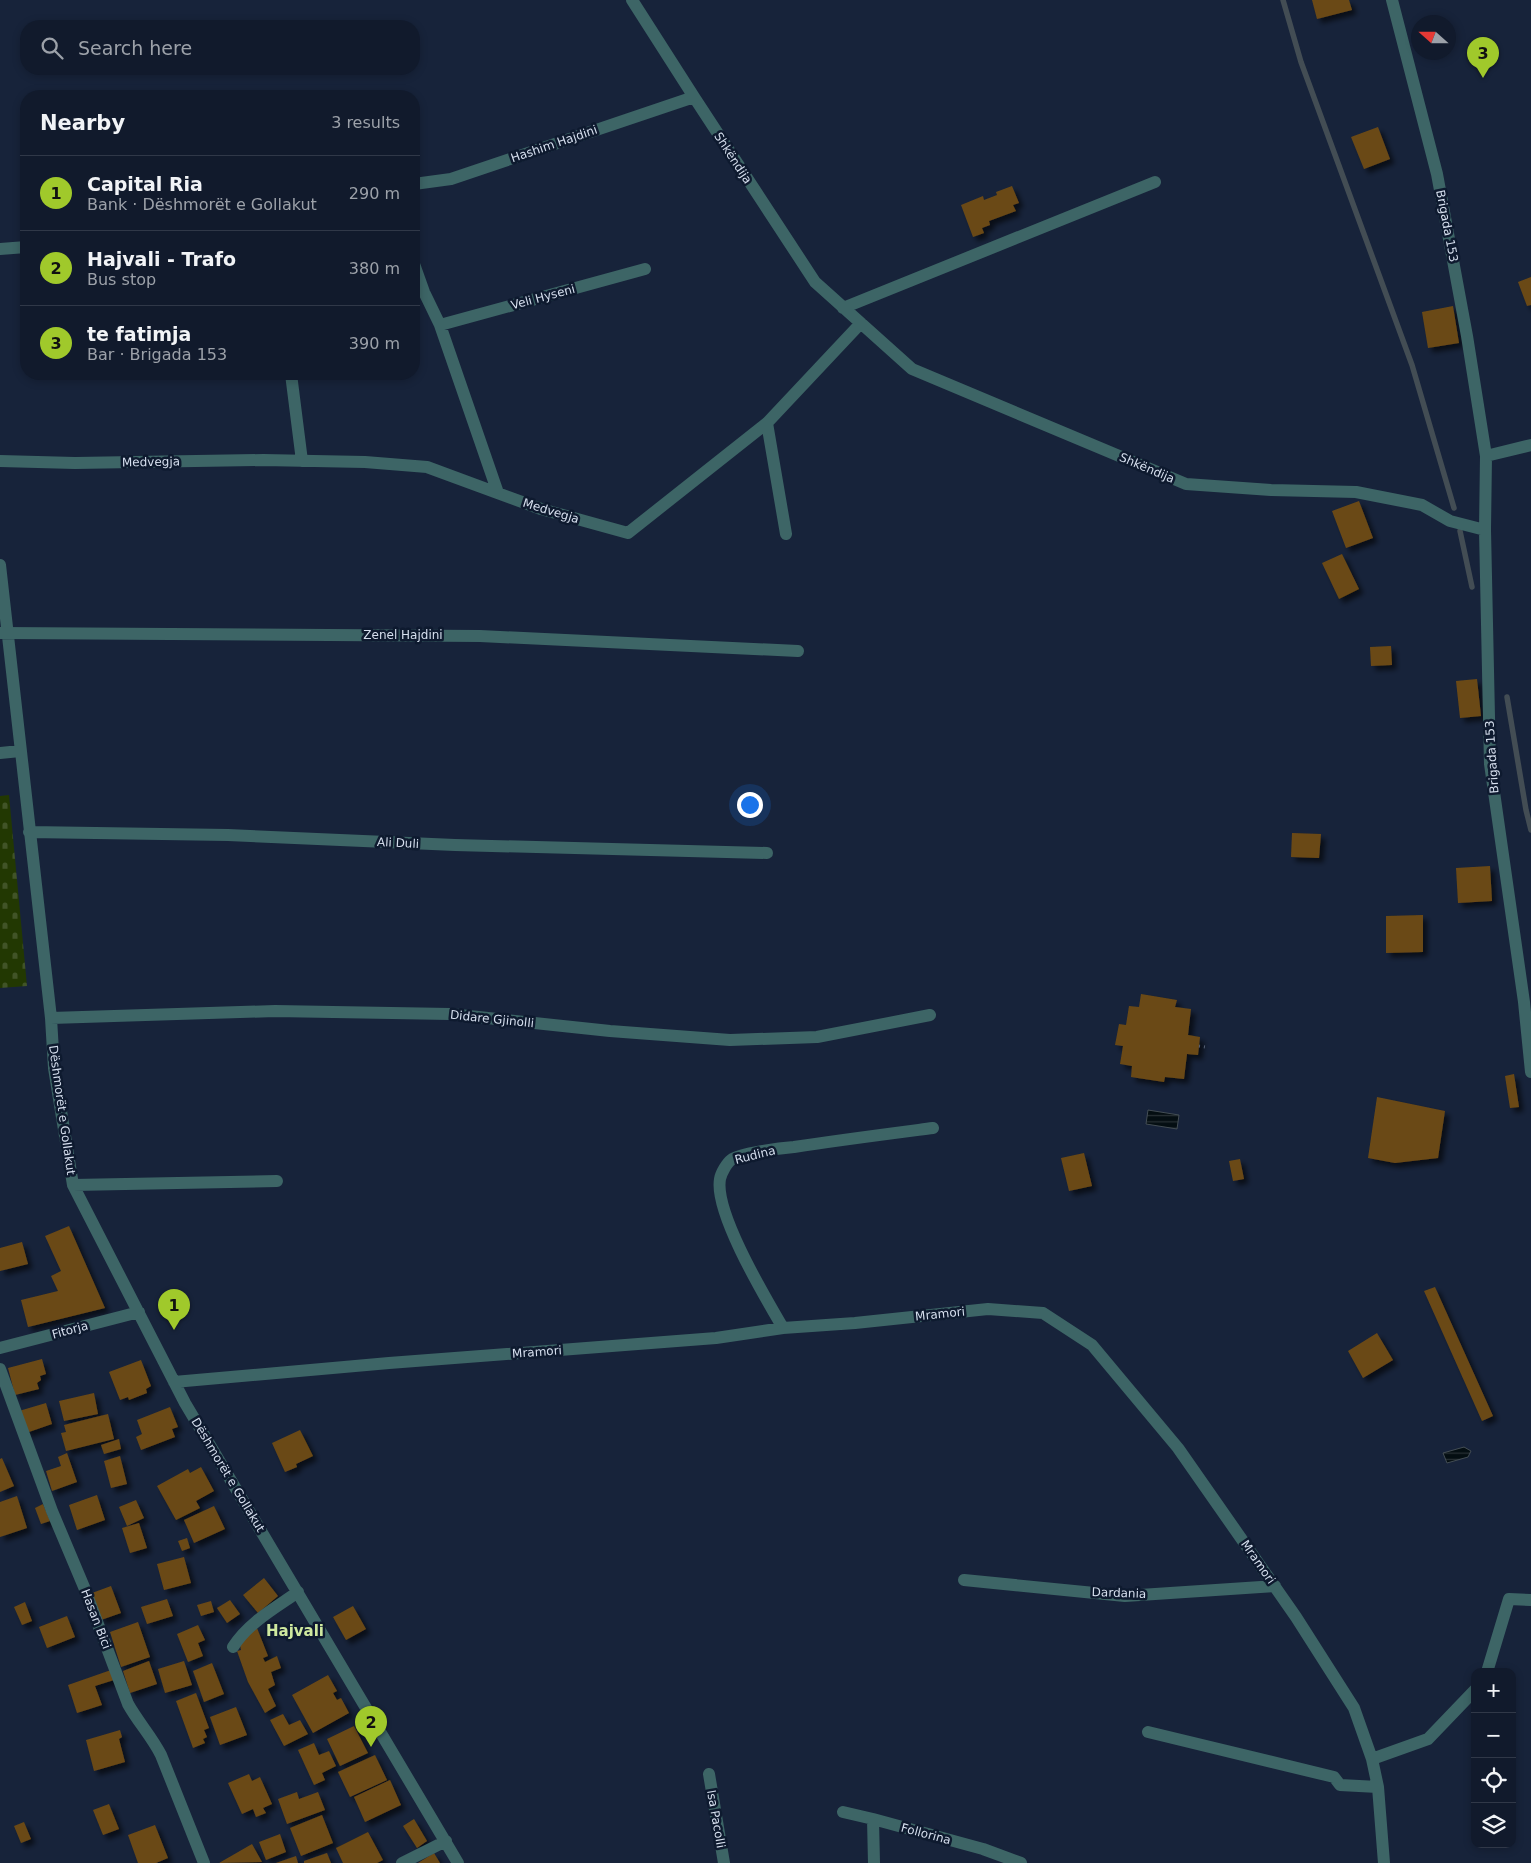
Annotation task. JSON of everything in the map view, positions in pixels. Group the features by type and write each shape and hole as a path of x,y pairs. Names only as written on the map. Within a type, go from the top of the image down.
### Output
{"street":[{"name":"Shkëndija","path":"632,0 815,282 912,369 1186,484 1271,490 1356,492 1422,505 1450,521 1484,530"},
{"name":"Brigada 153","path":"1392,0 1437,174 1467,336 1486,456 1484,530 1490,764 1523,992 1531,1072"},
{"name":"Hashim Hajdini","path":"420,183 451,178 694,97"},
{"path":"844,308 1155,182"},
{"path":"0,249 20,247"},
{"name":"Veli Hyseni","path":"440,325 645,269"},
{"path":"420,281 440,325 498,493"},
{"name":"Medvegja","path":"0,461 75,463 302,461 365,462 427,467 541,509 628,533 767,424 861,323"},
{"path":"292,380 302,461"},
{"path":"767,424 786,534"},
{"path":"1486,456 1531,445"},
{"name":"Dëshmorët e Gollakut","path":"0,565 3,633 20,751 51,1018 54,1068 73,1185 185,1403 458,1863"},
{"name":"Zenel Hajdini","path":"3,633 480,636 798,651"},
{"path":"0,753 20,751"},
{"name":"Ali Duli","path":"29,832 228,835 455,845 768,853"},
{"name":"Didare Gjinolli","path":"51,1018 275,1011 450,1014 610,1031 730,1040 817,1037 930,1015"},
{"name":"Rudina","path":"783,1328 754,1278 730,1225 721,1200 720,1179 725,1168 732,1159 762,1151 933,1128"},
{"path":"73,1185 277,1181"},
{"name":"Mramori","path":"174,1382 389,1363 716,1338 783,1328 855,1323 988,1309 1043,1313 1092,1345 1178,1448 1275,1586 1354,1708 1372,1759 1378,1787 1384,1863"},
{"name":"Fitorja","path":"0,1348 139,1312"},
{"name":"Hasan Bici","path":"0,1369 52,1511 84,1587 128,1704 161,1755 204,1863"},
{"name":"Dardania","path":"964,1580 1125,1596 1275,1586"},
{"path":"233,1647 240,1635 298,1592"},
{"path":"1488,1668 1509,1599 1531,1600"},
{"path":"1372,1759 1428,1739 1471,1694"},
{"path":"1148,1732 1334,1777 1340,1786 1378,1787"},
{"name":"Isa Pacolli","path":"709,1774 724,1863"},
{"name":"Follorina","path":"843,1812 983,1849 1021,1863"},
{"path":"872,1819 874,1863"},
{"path":"402,1863 446,1841"}],"path":[{"path":"1199,1046 1205,1047"}],"green space":[{"path":"9,795 27,986 0,988 0,796"}],"shaded area":[{"path":"1148,1110 1179,1115 1177,1129 1146,1124"},
{"path":"1464,1447 1471,1451 1468,1457 1447,1463 1443,1453"}],"building":[{"path":"1312,0 1349,0 1352,10 1317,19"},
{"path":"1378,127 1390,159 1364,169 1351,137"},
{"path":"1012,186 1019,203 1013,205 1016,211 989,221 990,225 982,228 984,233 973,237 961,205 983,196 984,200 997,195 996,192"},
{"path":"1531,277 1531,305 1527,306 1518,282"},
{"path":"1453,306 1459,343 1428,348 1422,312"},
{"path":"1359,501 1373,538 1346,548 1332,511"},
{"path":"1342,554 1359,589 1339,599 1322,563"},
{"path":"1391,646 1392,665 1371,666 1370,647"},
{"path":"1477,679 1481,716 1460,718 1456,681"},
{"path":"1292,833 1321,834 1319,858 1291,857"},
{"path":"1490,866 1492,901 1458,903 1456,868"},
{"path":"1423,915 1423,952 1386,953 1386,916"},
{"path":"1141,994 1177,1000 1175,1007 1191,1009 1188,1035 1200,1037 1198,1055 1187,1054 1184,1079 1165,1077 1164,1082 1131,1077 1132,1066 1120,1064 1123,1046 1115,1045 1119,1024 1126,1025 1129,1006 1139,1007"},
{"path":"1514,1074 1519,1107 1510,1108 1505,1076"},
{"path":"1377,1097 1445,1111 1438,1158 1395,1163 1368,1158"},
{"path":"1084,1153 1092,1186 1069,1191 1061,1158"},
{"path":"1240,1159 1244,1179 1233,1181 1229,1161"},
{"path":"69,1226 105,1308 28,1327 21,1300 58,1291 51,1276 61,1271 45,1236"},
{"path":"22,1242 28,1264 0,1271 0,1248"},
{"path":"1435,1287 1493,1416 1482,1421 1424,1291"},
{"path":"1377,1333 1393,1360 1363,1378 1348,1351"},
{"path":"42,1359 46,1374 40,1376 41,1380 37,1383 39,1389 15,1395 8,1368"},
{"path":"141,1360 151,1386 146,1389 147,1393 129,1400 128,1397 120,1400 109,1372"},
{"path":"94,1393 98,1414 64,1421 59,1401"},
{"path":"46,1403 52,1424 26,1433 19,1411"},
{"path":"170,1407 178,1427 172,1429 175,1437 141,1450 136,1437 142,1434 137,1420"},
{"path":"108,1414 114,1439 66,1451 61,1433 66,1432 64,1425"},
{"path":"300,1430 313,1456 296,1464 297,1467 285,1472 272,1443"},
{"path":"119,1439 121,1449 104,1454 101,1445"},
{"path":"67,1453 77,1482 52,1491 46,1471 61,1466 58,1457"},
{"path":"120,1456 127,1484 111,1488 104,1461"},
{"path":"2,1458 14,1486 0,1492 0,1459"},
{"path":"201,1467 214,1491 196,1501 200,1508 176,1520 157,1486 188,1469 190,1473"},
{"path":"97,1495 105,1520 77,1530 69,1505"},
{"path":"17,1496 27,1528 0,1537 0,1502"},
{"path":"136,1500 144,1518 127,1526 119,1507"},
{"path":"43,1504 50,1521 41,1524 35,1508"},
{"path":"214,1506 225,1529 194,1543 184,1520"},
{"path":"139,1523 147,1548 130,1553 122,1528"},
{"path":"187,1538 190,1548 182,1551 178,1541"},
{"path":"184,1557 191,1583 164,1590 157,1564"},
{"path":"264,1578 278,1596 258,1613 243,1595"},
{"path":"111,1586 121,1613 101,1620 92,1593"},
{"path":"167,1599 173,1616 147,1624 141,1607"},
{"path":"230,1600 240,1614 227,1623 217,1608"},
{"path":"211,1601 214,1612 201,1616 197,1605"},
{"path":"25,1602 32,1621 22,1625 14,1607"},
{"path":"353,1606 366,1629 346,1640 333,1617"},
{"path":"67,1616 75,1637 47,1648 39,1627"},
{"path":"138,1622 150,1657 121,1667 110,1632"},
{"path":"198,1625 205,1640 198,1643 203,1656 188,1662 177,1634"},
{"path":"257,1628 268,1656 263,1658 265,1662 277,1656 281,1668 271,1672 275,1685 268,1689 276,1706 265,1713 248,1682 237,1651 241,1650 239,1640"},
{"path":"149,1661 157,1684 130,1693 123,1671"},
{"path":"184,1661 192,1685 165,1693 158,1669"},
{"path":"212,1663 224,1694 204,1702 193,1671"},
{"path":"111,1670 114,1680 95,1686 102,1705 77,1713 68,1685"},
{"path":"328,1675 337,1691 333,1693 337,1700 341,1698 349,1713 313,1733 292,1695"},
{"path":"196,1693 209,1728 204,1730 207,1737 203,1739 205,1743 193,1748 176,1701"},
{"path":"236,1707 247,1735 220,1745 210,1717"},
{"path":"283,1714 289,1725 300,1720 308,1734 284,1746 270,1720"},
{"path":"354,1726 368,1753 340,1766 327,1739"},
{"path":"120,1730 122,1737 119,1739 125,1762 94,1771 86,1740"},
{"path":"314,1743 319,1755 329,1751 336,1766 322,1773 325,1780 314,1785 298,1750"},
{"path":"375,1755 387,1780 350,1797 338,1772"},
{"path":"249,1774 252,1781 260,1777 272,1804 263,1808 266,1813 256,1817 253,1809 242,1814 228,1783"},
{"path":"390,1780 401,1805 365,1822 354,1797"},
{"path":"297,1792 299,1799 318,1792 325,1810 287,1824 278,1799"},
{"path":"109,1804 119,1829 103,1835 93,1810"},
{"path":"322,1815 333,1843 301,1856 290,1828"},
{"path":"414,1819 427,1841 417,1848 403,1826"},
{"path":"24,1822 31,1839 21,1843 14,1826"},
{"path":"155,1825 168,1858 156,1863 138,1863 128,1835"},
{"path":"368,1832 383,1860 377,1863 343,1863 336,1848"},
{"path":"280,1834 286,1852 266,1860 259,1842"},
{"path":"252,1844 262,1862 219,1863"},
{"path":"327,1853 331,1863 304,1863 304,1861"},
{"path":"434,1853 440,1863 418,1863"},
{"path":"296,1856 298,1863 276,1863"}],"waterway":[{"path":"1283,0 1301,62 1412,365 1454,508"},
{"path":"1460,531 1472,587"},
{"path":"1507,697 1531,830"}],"place":[{"name":"te fatimja","path":"1483,78"},
{"name":"Capital Ria","path":"174,1330"},
{"name":"Hajvali - Trafo","path":"371,1747"}],"district":[{"name":"Hajvali","path":"295,1631"}]}
